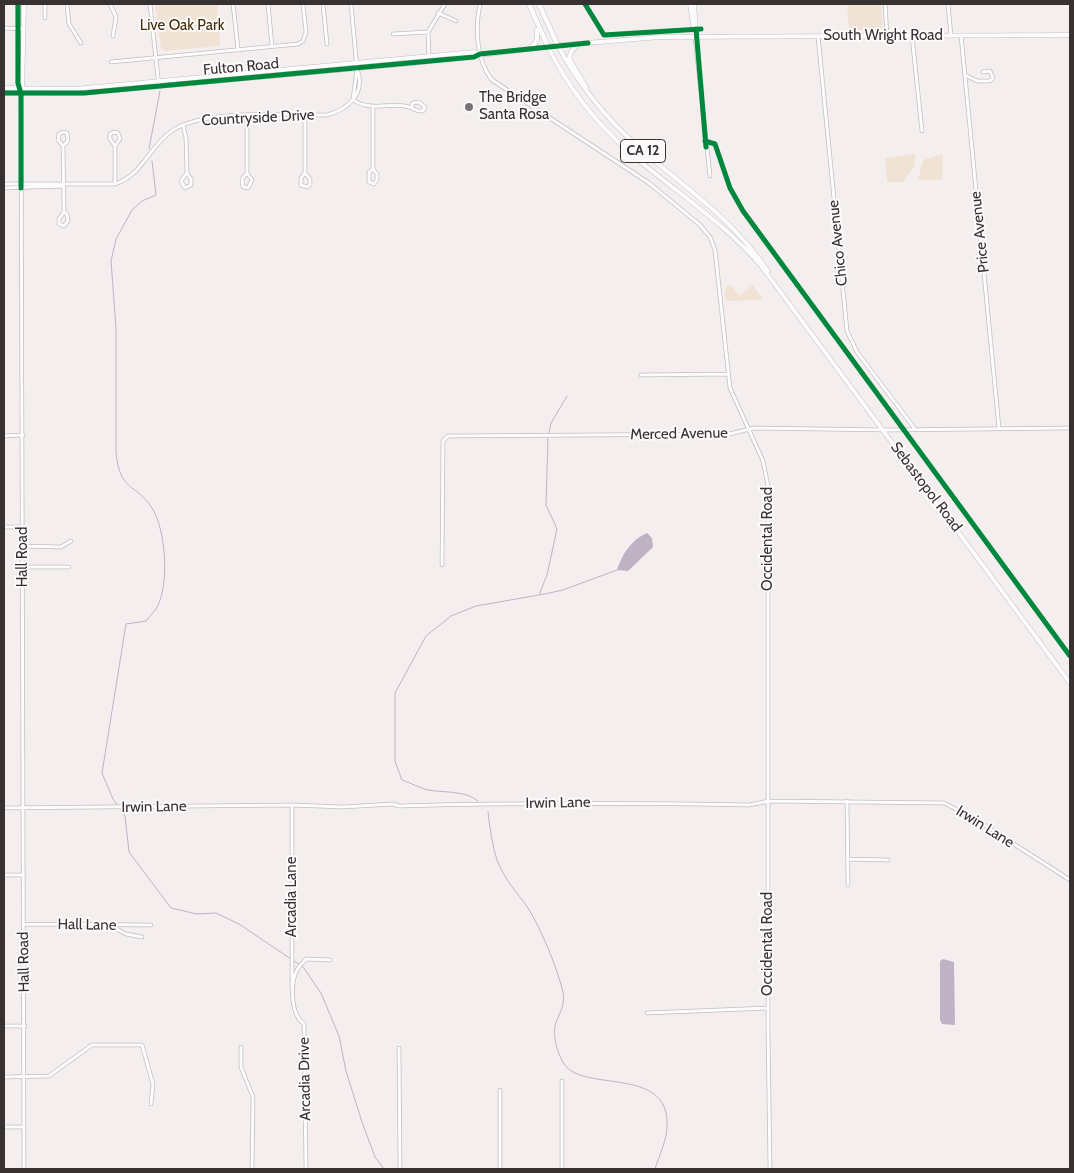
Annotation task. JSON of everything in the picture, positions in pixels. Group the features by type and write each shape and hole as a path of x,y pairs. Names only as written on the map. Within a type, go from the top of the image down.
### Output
{"highway":[{"name":"CA 12","path":"529,4 548,47"},
{"name":"CA 12","path":"539,4 558,46"},
{"path":"531,49 538,39 536,22"}],"main road":[{"path":"18,4 21,94"},
{"path":"21,89 24,4"},
{"path":"690,4 695,36"},
{"path":"694,4 695,36"},
{"name":"South Wright Road","path":"579,44 695,36 1070,35"},
{"path":"579,44 571,52 570,60 588,94"},
{"name":"Fulton Road","path":"4,88 69,89 474,57 480,54 579,44"},
{"name":"Sebastopol Road","path":"558,46 588,94 636,145 727,220 753,250 1070,683"},
{"name":"Sebastopol Road","path":"548,47 575,93 604,128 637,158 731,234 782,292"},
{"name":"Fulton Road","path":"4,93 69,94 159,87 474,52 480,54"}],"street":[{"path":"45,4 45,18"},
{"path":"67,4 69,24 81,42"},
{"path":"110,4 116,17 116,27 113,36"},
{"path":"150,4 159,87"},
{"path":"233,4 238,49"},
{"path":"268,4 272,46"},
{"path":"110,62 156,56 298,44 304,41 306,32 303,4"},
{"path":"323,4 327,44"},
{"path":"352,4 358,84 358,93 353,100 362,105 411,106"},
{"path":"429,57 428,32 445,4"},
{"name":"Occidental Road","path":"480,4 478,20 480,54 486,72 496,83 642,178 705,230 714,246 728,374 734,398 763,461 768,486 767,734 769,801 768,1008 770,1169"},
{"path":"885,4 887,36"},
{"path":"948,4 951,36"},
{"path":"438,14 456,21"},
{"path":"4,28 24,29"},
{"path":"393,34 428,32"},
{"path":"695,36 710,176"},
{"name":"Chico Avenue","path":"818,36 847,331 857,352 914,429"},
{"path":"912,36 922,131"},
{"name":"Price Avenue","path":"961,36 1000,428"},
{"path":"964,74 977,81 990,81 993,78 990,71 983,72"},
{"name":"Hall Road","path":"21,94 24,1169"},
{"name":"Countryside Drive","path":"4,186 115,184 127,180 140,169 163,138 183,125 202,119 247,116 327,115 340,111 353,100"},
{"path":"373,106 373,169"},
{"path":"247,116 247,173 252,180 248,188 243,187 242,179 247,173"},
{"path":"305,116 305,173"},
{"path":"183,125 186,138 187,173"},
{"path":"63,146 64,212"},
{"path":"115,146 115,184"},
{"path":"641,375 728,374"},
{"name":"Merced Avenue","path":"442,565 443,441 448,436 730,434 748,430 1070,428"},
{"path":"4,436 23,435"},
{"path":"4,527 23,527"},
{"path":"23,546 61,546 71,541"},
{"path":"23,567 69,567"},
{"name":"Irwin Lane","path":"4,808 292,804 343,807 393,804 398,806 594,802 749,805 769,801 944,803 975,819 1070,880"},
{"path":"848,801 848,886"},
{"name":"Arcadia Lane","path":"292,804 292,989"},
{"path":"848,860 888,860"},
{"path":"4,875 23,875"},
{"name":"Hall Lane","path":"23,924 151,925"},
{"path":"109,925 126,934 142,937"},
{"name":"Arcadia Drive","path":"306,1169 304,1024 298,1020 295,1012 295,974 306,959 330,960"},
{"path":"648,1012 768,1008"},
{"path":"4,1026 25,1026"},
{"path":"4,1077 49,1076 92,1045 142,1045 153,1084 151,1104"},
{"path":"241,1047 241,1067 252,1097 252,1169"},
{"path":"399,1048 400,1169"},
{"path":"562,1081 562,1169"},
{"path":"500,1090 500,1169"},
{"path":"4,1127 24,1127"}],"green space":[{"name":"Live Oak Park","path":"155,4 217,4 220,46 165,51 161,48"},
{"path":"847,4 881,4 883,30 849,30"},
{"path":"915,154 914,166 903,182 887,182 885,158"},
{"path":"943,154 942,180 918,180 923,160"},
{"path":"730,284 739,296 753,285 763,300 726,301 724,290"}],"shaded area":[{"path":"647,533 652,538 653,547 628,571 617,570 628,548"},
{"path":"943,959 954,962 955,1025 942,1024 940,1020 940,961"}],"waterway":[{"path":"149,149 160,91"},
{"path":"152,161 156,195 142,201 132,210 116,239 111,261 116,328 116,452 118,465 125,481 146,500 157,518 163,544 165,573 156,609 146,621 126,624 102,773 113,799 125,816 129,852 171,908 197,914 216,913 239,924 303,967 321,993 339,1036 346,1071 362,1122 375,1157 384,1169"},
{"path":"549,433 551,423 567,396"},
{"path":"478,801 467,795 428,790 402,780 395,761 395,693 426,636 451,616 476,606 539,595 547,575 557,529 546,505 548,438"},
{"path":"540,595 563,590 617,570"},
{"path":"488,812 491,836 500,867 538,926 557,971 563,992 561,1010 555,1025 557,1048 561,1059 574,1072 589,1077 641,1087 655,1095 664,1107 667,1126 655,1169"}],"cycle path":[{"path":"18,4 18,83 21,94 21,188"},
{"path":"585,4 604,35 701,29"},
{"path":"696,29 706,147"},
{"path":"4,93 84,93 474,57 480,54 588,43"},
{"path":"705,141 715,144 730,188 743,211 1070,656"}],"place":[{"name":"The Bridge Santa Rosa","path":"469,107"}]}
